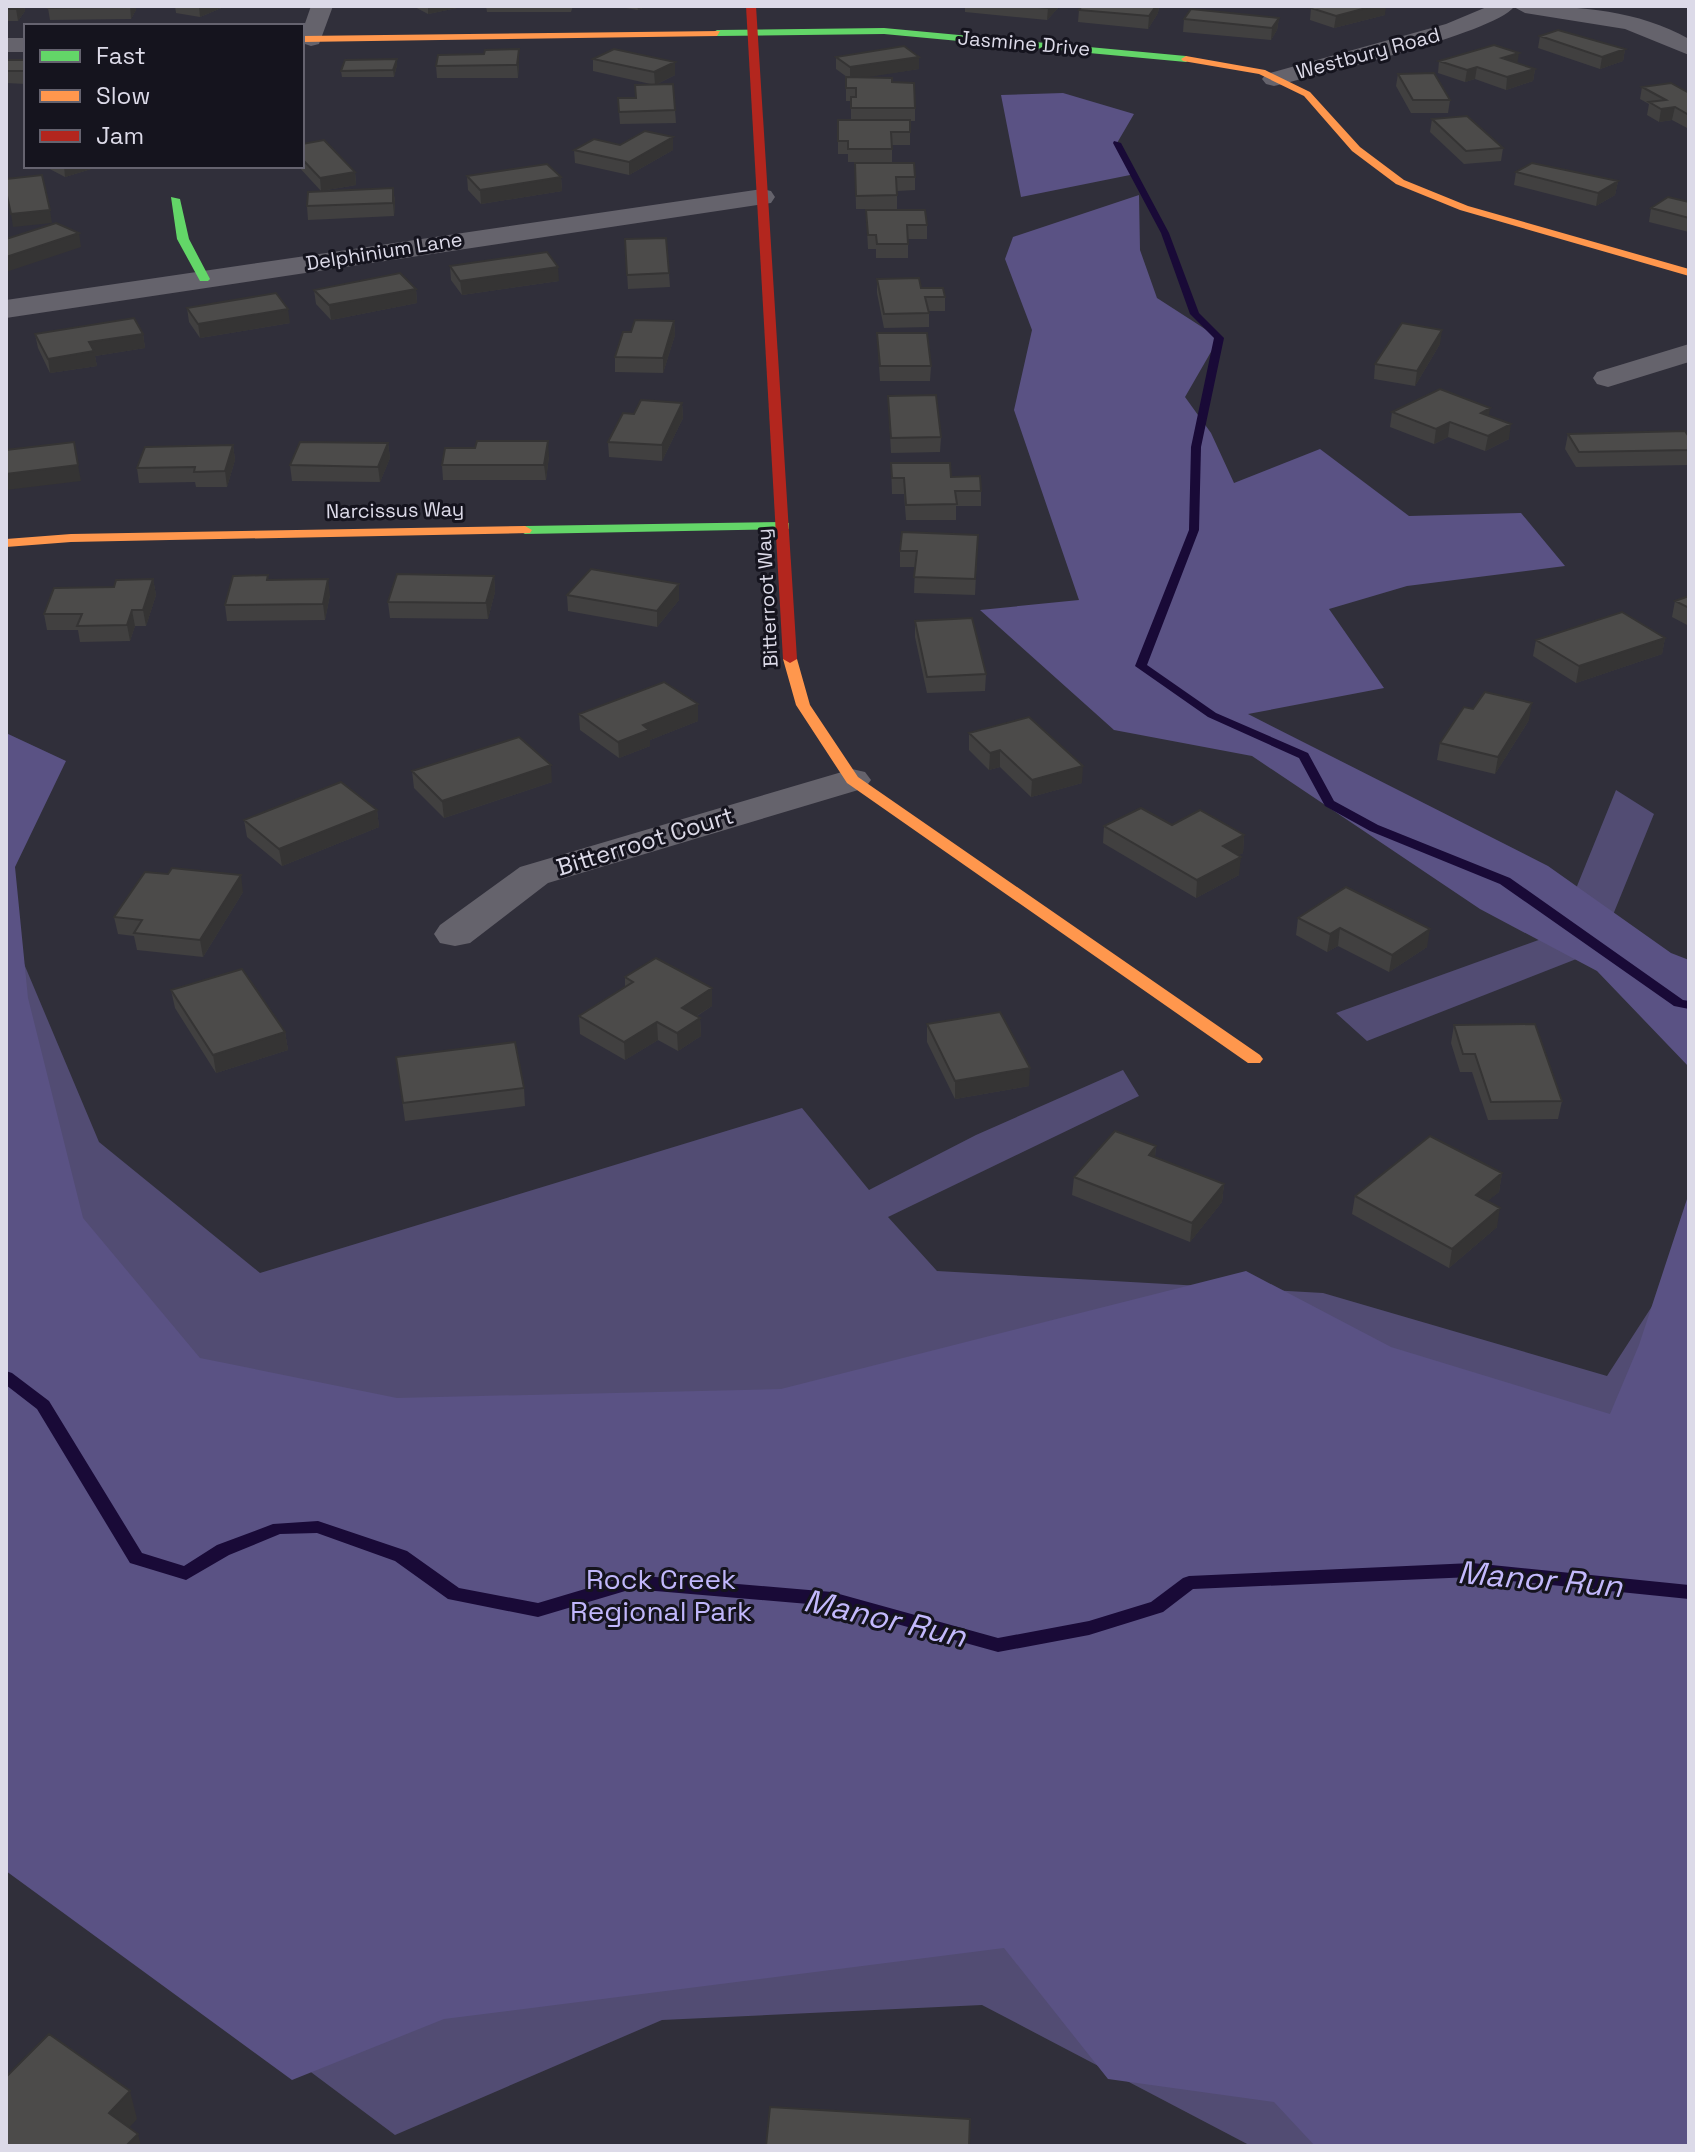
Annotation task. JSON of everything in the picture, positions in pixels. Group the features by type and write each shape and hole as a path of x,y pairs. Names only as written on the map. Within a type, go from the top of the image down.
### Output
{"street":[{"path":"306,39 322,6"},
{"name":"Bitterroot Way","path":"751,6 791,670 803,705 852,780 1254,1059"},
{"name":"Westbury Road","path":"1274,79 1454,29 1485,18 1504,6"},
{"path":"1525,6 1616,20 1652,30 1689,48"},
{"name":"Jasmine Drive","path":"306,39 884,31 1117,51 1225,64 1262,72 1307,94 1356,149 1400,182 1464,208 1689,273"},
{"name":"Delphinium Lane","path":"6,309 762,197"},
{"path":"175,199 183,239 204,279"},
{"path":"1608,378 1689,353"},
{"name":"Narcissus Way","path":"6,543 87,537 784,526"},
{"name":"Bitterroot Court","path":"455,934 534,875 852,780"}],"green space":[{"path":"1063,93 1134,114 1117,143 1135,174 1021,197 1001,95"},
{"path":"1139,195 1140,250 1157,298 1219,338 1185,397 1211,433 1234,483 1320,449 1409,516 1521,513 1565,566 1407,586 1329,609 1384,688 1248,714 1548,866 1671,953 1689,960 1689,1067 1597,971 1480,909 1252,756 1114,730 980,610 1079,600 1014,410 1032,330 1005,259 1013,237"},
{"name":"Rock Creek Regional Park","path":"6,733 66,761 15,867 28,998 83,1218 200,1358 397,1398 781,1389 1246,1271 1391,1347 1610,1414 1639,1345 1689,1193 1689,2146 1315,2146 1274,2102 1108,2079 1004,1948 444,2019 292,2080 6,1871"},
{"path":"1616,790 1654,814 1606,932 1584,956 1367,1041 1336,1013 1558,933"},
{"name":"Rock Creek Regional Park","path":"6,921 99,1142 260,1273 802,1108 869,1190 976,1135 1123,1070 1139,1096 888,1217 937,1271 1323,1293 1607,1376 1689,1249 1689,2146 1251,2146 982,2005 662,2020 395,2135 97,1912 6,1871"}],"building":[{"path":"49,6 130,6 48,8"},
{"path":"1082,6 1156,6 1149,16 1079,10"},
{"path":"1374,6 1336,16 1311,8"},
{"path":"1191,9 1279,18 1272,28 1184,19"},
{"path":"1558,30 1625,49 1602,57 1540,36"},
{"path":"1494,45 1519,53 1502,58 1535,69 1507,77 1477,67 1467,70 1439,61"},
{"path":"904,46 919,57 850,67 836,57"},
{"path":"519,49 517,65 436,66 438,55 484,54 485,50"},
{"path":"614,49 675,62 654,72 593,59"},
{"path":"397,59 393,70 341,71 345,60"},
{"path":"6,60 24,60 24,71 6,71"},
{"path":"1434,73 1450,100 1413,100 1398,74"},
{"path":"846,77 892,78 892,82 914,83 915,108 851,108 851,97 856,97 856,88 846,88"},
{"path":"1671,83 1689,93 1689,115 1675,107 1661,109 1649,102 1666,100 1642,87"},
{"path":"673,84 675,110 619,112 618,98 636,98 635,85"},
{"path":"1467,116 1503,148 1466,151 1432,119"},
{"path":"838,120 910,120 910,132 891,132 892,149 848,149 848,141 838,141"},
{"path":"645,131 673,137 629,162 574,150 594,139 620,145"},
{"path":"324,140 355,172 320,178 304,161 304,144"},
{"path":"855,163 914,163 915,177 896,177 897,195 856,196"},
{"path":"1532,163 1618,181 1598,193 1516,172"},
{"path":"547,164 561,177 480,190 467,176"},
{"path":"42,175 50,210 11,214 6,179"},
{"path":"393,188 393,203 307,206 308,192"},
{"path":"1668,197 1689,202 1689,218 1651,208"},
{"path":"866,210 925,210 927,225 907,225 908,244 877,244 876,235 868,235"},
{"path":"56,223 79,233 6,257 6,239"},
{"path":"666,238 669,273 627,275 625,239"},
{"path":"547,252 558,267 460,281 450,266"},
{"path":"400,273 416,289 329,305 314,290"},
{"path":"919,278 921,288 943,288 945,297 925,297 929,313 884,314 877,279"},
{"path":"276,293 288,309 198,324 187,308"},
{"path":"134,318 143,334 89,342 94,351 48,359 35,334"},
{"path":"635,320 674,321 663,358 615,357 623,332 631,332"},
{"path":"1402,323 1442,330 1417,371 1375,364"},
{"path":"877,333 927,333 931,366 880,366"},
{"path":"1440,389 1490,408 1481,413 1511,424 1488,436 1450,422 1436,429 1392,412"},
{"path":"936,395 941,437 891,438 888,396"},
{"path":"641,400 682,403 662,445 608,442 623,413 634,414"},
{"path":"1685,431 1689,437 1689,450 1579,452 1568,434"},
{"path":"477,441 548,441 544,465 442,465 445,448 475,448"},
{"path":"74,442 78,465 6,474 6,450"},
{"path":"300,442 388,443 378,467 290,465"},
{"path":"233,445 225,471 194,472 195,467 137,468 145,447"},
{"path":"891,463 950,463 951,477 980,476 981,491 955,491 957,504 906,505 904,478 892,478"},
{"path":"902,532 978,535 975,579 914,577 917,551 900,551"},
{"path":"591,569 679,584 657,611 567,595"},
{"path":"397,574 494,576 486,603 388,602"},
{"path":"268,575 267,580 328,579 323,604 225,605 233,576"},
{"path":"153,579 143,610 132,610 127,625 77,626 82,614 44,614 54,588 114,587 116,580"},
{"path":"1689,596 1689,608 1675,601"},
{"path":"1622,612 1665,638 1579,666 1536,640"},
{"path":"972,618 986,674 927,677 915,621"},
{"path":"664,682 698,704 643,725 649,730 618,742 579,714"},
{"path":"1485,692 1532,703 1498,757 1440,743 1464,707 1473,709"},
{"path":"1029,717 1083,766 1032,780 1000,750 990,753 969,733"},
{"path":"519,737 551,765 442,801 412,771"},
{"path":"341,782 377,810 279,849 244,820"},
{"path":"1141,808 1172,825 1200,810 1244,835 1223,846 1241,857 1197,880 1104,826"},
{"path":"172,868 241,875 200,940 134,933 142,920 114,917 145,872 168,874"},
{"path":"1346,887 1430,929 1392,955 1340,928 1330,934 1298,918"},
{"path":"656,958 712,988 682,1008 700,1018 677,1033 657,1022 624,1042 579,1016 633,982 625,977"},
{"path":"242,969 285,1032 213,1055 171,990"},
{"path":"1000,1012 1030,1068 955,1081 927,1024"},
{"path":"1535,1024 1562,1101 1491,1102 1475,1054 1463,1054 1454,1025"},
{"path":"515,1042 524,1088 403,1103 396,1057"},
{"path":"1115,1131 1156,1146 1149,1155 1224,1184 1192,1223 1074,1177"},
{"path":"1430,1136 1502,1173 1476,1195 1500,1208 1452,1249 1355,1196"},
{"path":"49,2034 130,2091 109,2113 138,2134 126,2146 6,2146 6,2077"},
{"path":"770,2107 970,2119 969,2146 766,2146"}],"waterway":[{"path":"1117,143 1165,233 1195,314 1219,338 1196,447 1194,530 1141,666 1212,715 1304,756 1329,803 1374,828 1505,881 1679,1003 1689,1005"},
{"name":"Manor Run","path":"6,1377 43,1405 136,1558 186,1573 223,1550 279,1528 318,1527 401,1556 454,1594 538,1610 632,1582 832,1599 998,1645 1089,1628 1157,1607 1189,1583 1472,1570 1689,1592"}],"traffic: fast":[{"path":"717,33 884,31 1186,59"},
{"path":"175,199 183,239 204,279"},
{"path":"525,530 784,526"}],"traffic: slow":[{"path":"304,39 717,33"},
{"path":"1186,59 1262,72 1307,94 1356,149 1400,182 1464,208 1689,273"},
{"path":"6,543 71,538 525,530"},
{"path":"790,659 803,705 852,780 1254,1059"}],"traffic: jam":[{"path":"751,6 790,659"}]}
